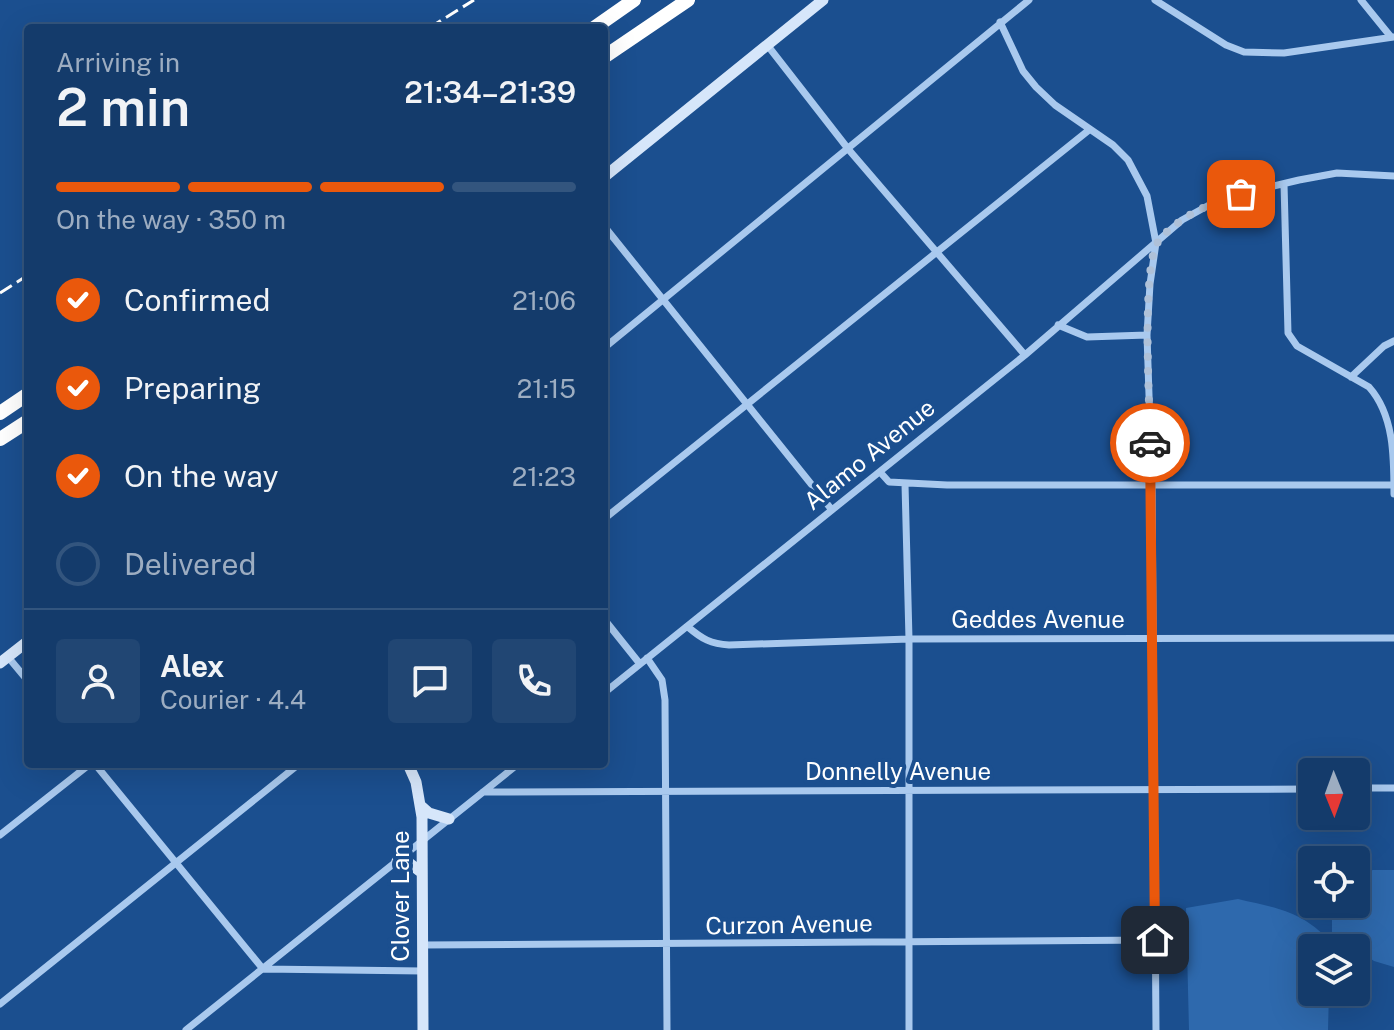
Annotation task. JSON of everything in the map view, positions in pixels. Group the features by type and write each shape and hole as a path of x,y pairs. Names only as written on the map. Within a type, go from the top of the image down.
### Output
{"highway":[{"path":"600,24 634,0"},
{"path":"608,54 688,0"},
{"path":"0,413 24,397"},
{"path":"0,439 24,424"}],"street":[{"path":"608,174 823,0"},
{"path":"608,345 1029,0"},
{"path":"1155,0 1226,45 1244,52 1284,53 1392,37"},
{"path":"1361,0 1392,37"},
{"path":"1000,22 1023,71 1055,105 1113,145 1137,174 1147,196 1156,243 1147,335 1152,485 1156,1030"},
{"path":"768,46 849,150 1025,355"},
{"path":"608,516 1089,130"},
{"name":"Alamo Avenue","path":"608,690 1025,355 1182,220 1220,199 1337,173 1394,176"},
{"path":"1284,184 1288,333 1297,346 1376,393 1388,417 1393,442 1394,494"},
{"path":"608,231 832,510"},
{"path":"1058,325 1087,337 1147,335"},
{"path":"1351,377 1384,346 1394,341"},
{"path":"880,472 889,482 905,484 1394,485"},
{"path":"905,484 909,639 909,1030"},
{"path":"608,624 640,664"},
{"name":"Geddes Avenue","path":"688,627 701,639 713,644 909,639 1394,638"},
{"path":"24,644 4,660 24,678"},
{"path":"647,658 662,680 667,1030"},
{"path":"0,835 88,768"},
{"path":"96,768 263,969 423,971"},
{"path":"0,1004 294,768"},
{"name":"Clover Lane","path":"410,768 416,782 423,840 423,1030"},
{"path":"186,1030 513,768"},
{"path":"1370,788 1394,788"},
{"name":"Donnelly Avenue","path":"483,792 1298,789"},
{"path":"420,805 429,813 449,819"},
{"path":"397,861 408,862 422,873"},
{"name":"Curzon Avenue","path":"422,945 1155,940"}],"shaded area":[{"path":"1394,870 1394,967 1370,958 1370,934 1332,933 1332,918 1370,918 1370,871"},
{"path":"1238,899 1276,908 1319,930 1323,934 1298,934 1298,1006 1329,1006 1328,1030 1189,1030 1186,908"}],"railway":[{"path":"435,24 474,0"},
{"path":"0,293 24,278"}],"way so far":[{"path":"1150,443 1147,335 1156,243 1182,220 1220,199 1241,194"}],"route":[{"path":"1150,443 1155,940"}]}
